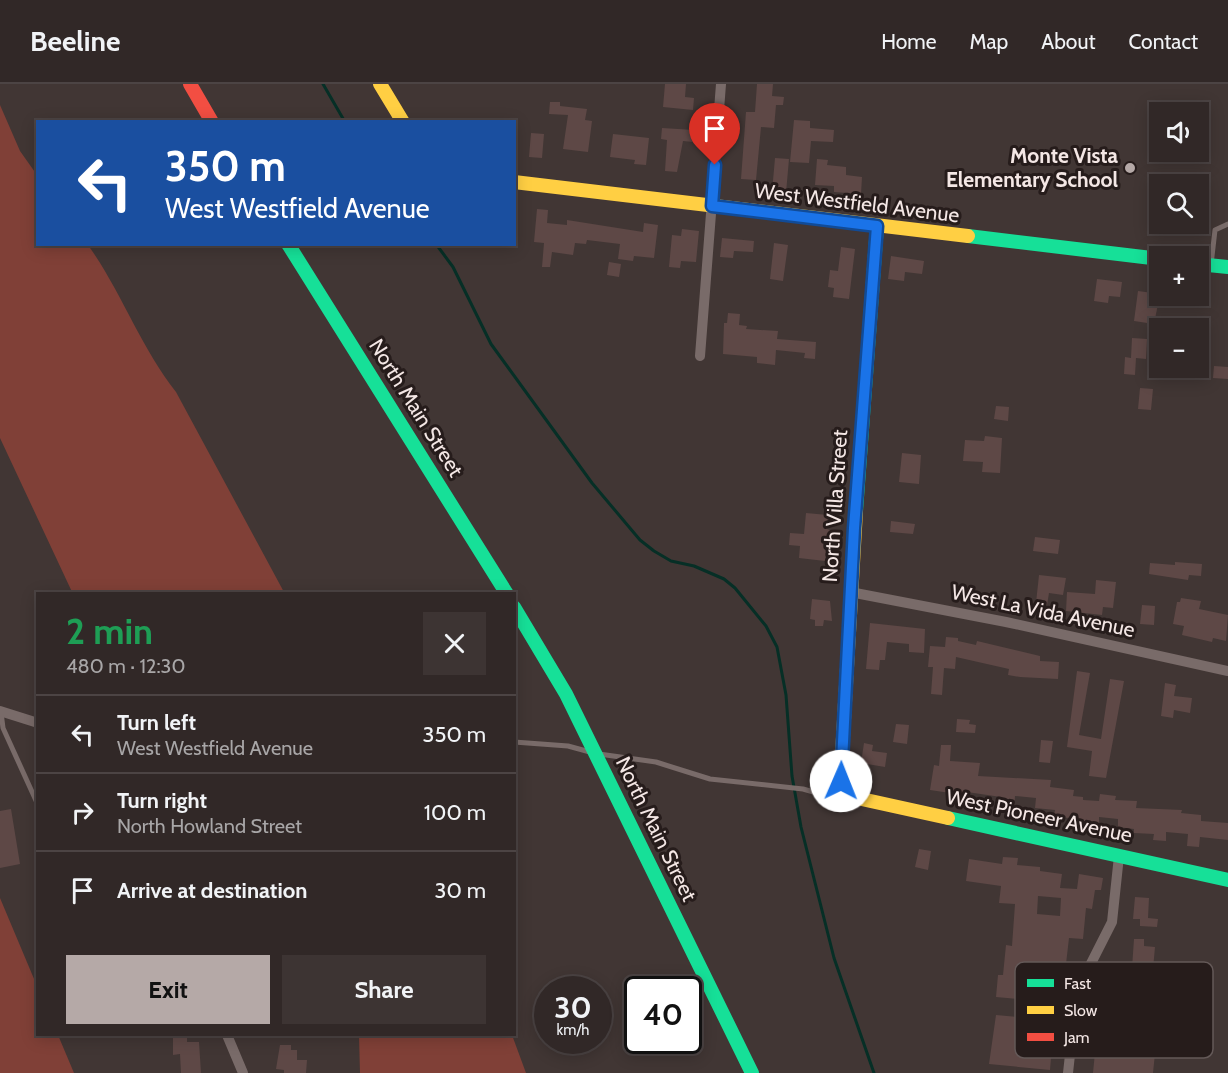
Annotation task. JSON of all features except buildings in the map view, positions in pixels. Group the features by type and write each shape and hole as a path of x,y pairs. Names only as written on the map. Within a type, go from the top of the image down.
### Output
{"street":[{"path":"190,84 211,120"},
{"path":"380,84 402,120"},
{"path":"700,356 721,84"},
{"name":"West Westfield Avenue","path":"516,182 1149,259"},
{"name":"North Villa Street","path":"845,789 841,772 850,592 877,226"},
{"name":"North Main Street","path":"289,246 506,592"},
{"path":"1209,265 1228,267"},
{"name":"West La Vida Avenue","path":"850,592 1006,622 1228,671"},
{"name":"North Main Street","path":"516,610 566,694 753,1073"},
{"path":"0,712 36,722"},
{"name":"West Pioneer Avenue","path":"845,789 857,798 1228,880"},
{"path":"1092,962 1112,922 1119,856"},
{"path":"227,1036 243,1073"},
{"path":"1068,1073 1070,1058"}],"lane":[{"path":"1209,251 1215,230 1228,224"},
{"path":"0,712 3,728 36,801"},
{"path":"516,742 568,746 596,754 656,762 710,779 803,789 831,797 845,789"}],"shaded area":[{"path":"0,105 20,151 36,174 36,246 89,246 111,281 152,356 176,392 284,592 72,592 0,438"},
{"path":"0,898 36,984 36,1036 58,1036 74,1073 0,1073"},
{"path":"359,1036 512,1036 526,1073 360,1073"}],"waterway":[{"path":"323,84 344,120"},
{"path":"437,246 453,267 491,344 592,483 640,540 671,561 694,566 724,579 735,588 766,626 777,647 786,695 792,776 801,827 834,958 874,1073"}],"traffic: fast":[{"path":"856,511 877,226"},
{"path":"968,236 1149,258"},
{"path":"289,246 506,592"},
{"path":"1209,265 1228,267"},
{"path":"516,610 566,694 752,1073"},
{"path":"948,818 1228,880"}],"traffic: slow":[{"path":"380,84 402,120"},
{"path":"516,182 968,236"},
{"path":"856,511 841,772 844,788 857,798 948,818"}],"traffic: jam":[{"path":"190,84 211,120"}],"place":[{"name":"Monte Vista Elementary School","path":"1130,168"}],"route":[{"path":"715,165 712,206 877,226 854,528 841,781"}]}
